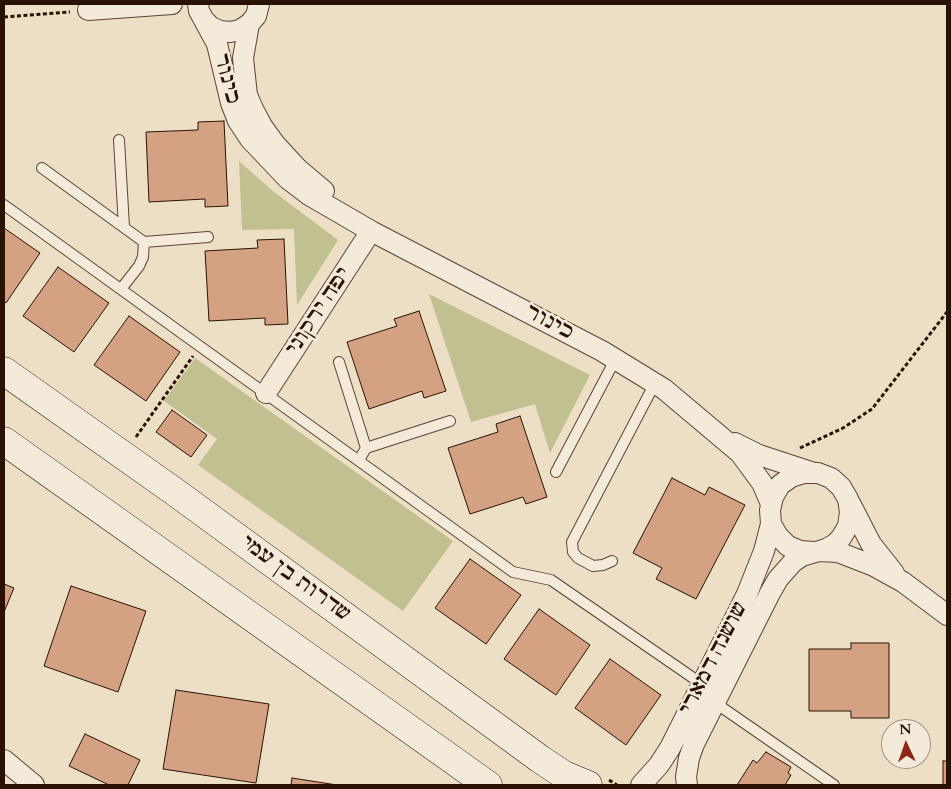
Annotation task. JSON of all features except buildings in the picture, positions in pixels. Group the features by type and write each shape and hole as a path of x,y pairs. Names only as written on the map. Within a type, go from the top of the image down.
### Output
{"main road":[{"name":"שדרות בן עמי","path":"4,371 124,455 439,683 540,759 564,775 588,785"},
{"path":"4,441 488,785"}],"street":[{"path":"88,10 172,4"},
{"name":"כינור","path":"259,4 256,16 249,24 243,58 247,95 262,126 275,144 298,169 369,229"},
{"path":"201,12 211,27 220,31 240,30 249,24"},
{"name":"כינור","path":"201,12 217,44 238,121 250,139 288,179 309,195 369,229 616,358 655,383 740,453 753,468 771,504"},
{"name":"יפה ירקוני","path":"266,393 369,229"},
{"name":"כינור","path":"720,435 772,459 813,473"},
{"path":"902,582 871,544 841,487 831,478 813,473 804,473 791,477 780,485 773,497 770,510 772,524 778,536 788,546 800,551 838,552 856,558 902,582 947,615"},
{"path":"816,552 835,544 848,526 850,512 848,499"},
{"name":"שושנה דמארי","path":"641,785 659,765 670,748 747,594 764,551 772,524"},
{"name":"שושנה דמארי","path":"687,785 688,758 770,592 778,579 793,562 802,556 816,552"},
{"path":"4,760 33,785"}],"lane":[{"path":"119,140 124,227"},
{"path":"42,168 144,242 208,237"},
{"path":"4,205 513,572 551,580 702,684"},
{"path":"121,289 139,266 143,257 144,242"},
{"path":"556,472 616,358"},
{"path":"339,362 366,448"},
{"path":"612,561 603,565 593,566 578,558 573,552 572,542 655,383"},
{"path":"358,460 366,448 450,421"},
{"path":"714,702 834,785"}],"path":[{"path":"4,17 88,10"},
{"path":"772,459 818,441 843,428 872,409 947,312"},
{"path":"124,455 200,346"}],"green space":[{"path":"239,161 274,192 338,240 297,305 294,229 242,230"},
{"path":"429,294 590,375 550,453 535,404 471,422"},
{"path":"195,358 453,541 403,611 198,465 217,439 164,401"}]}
